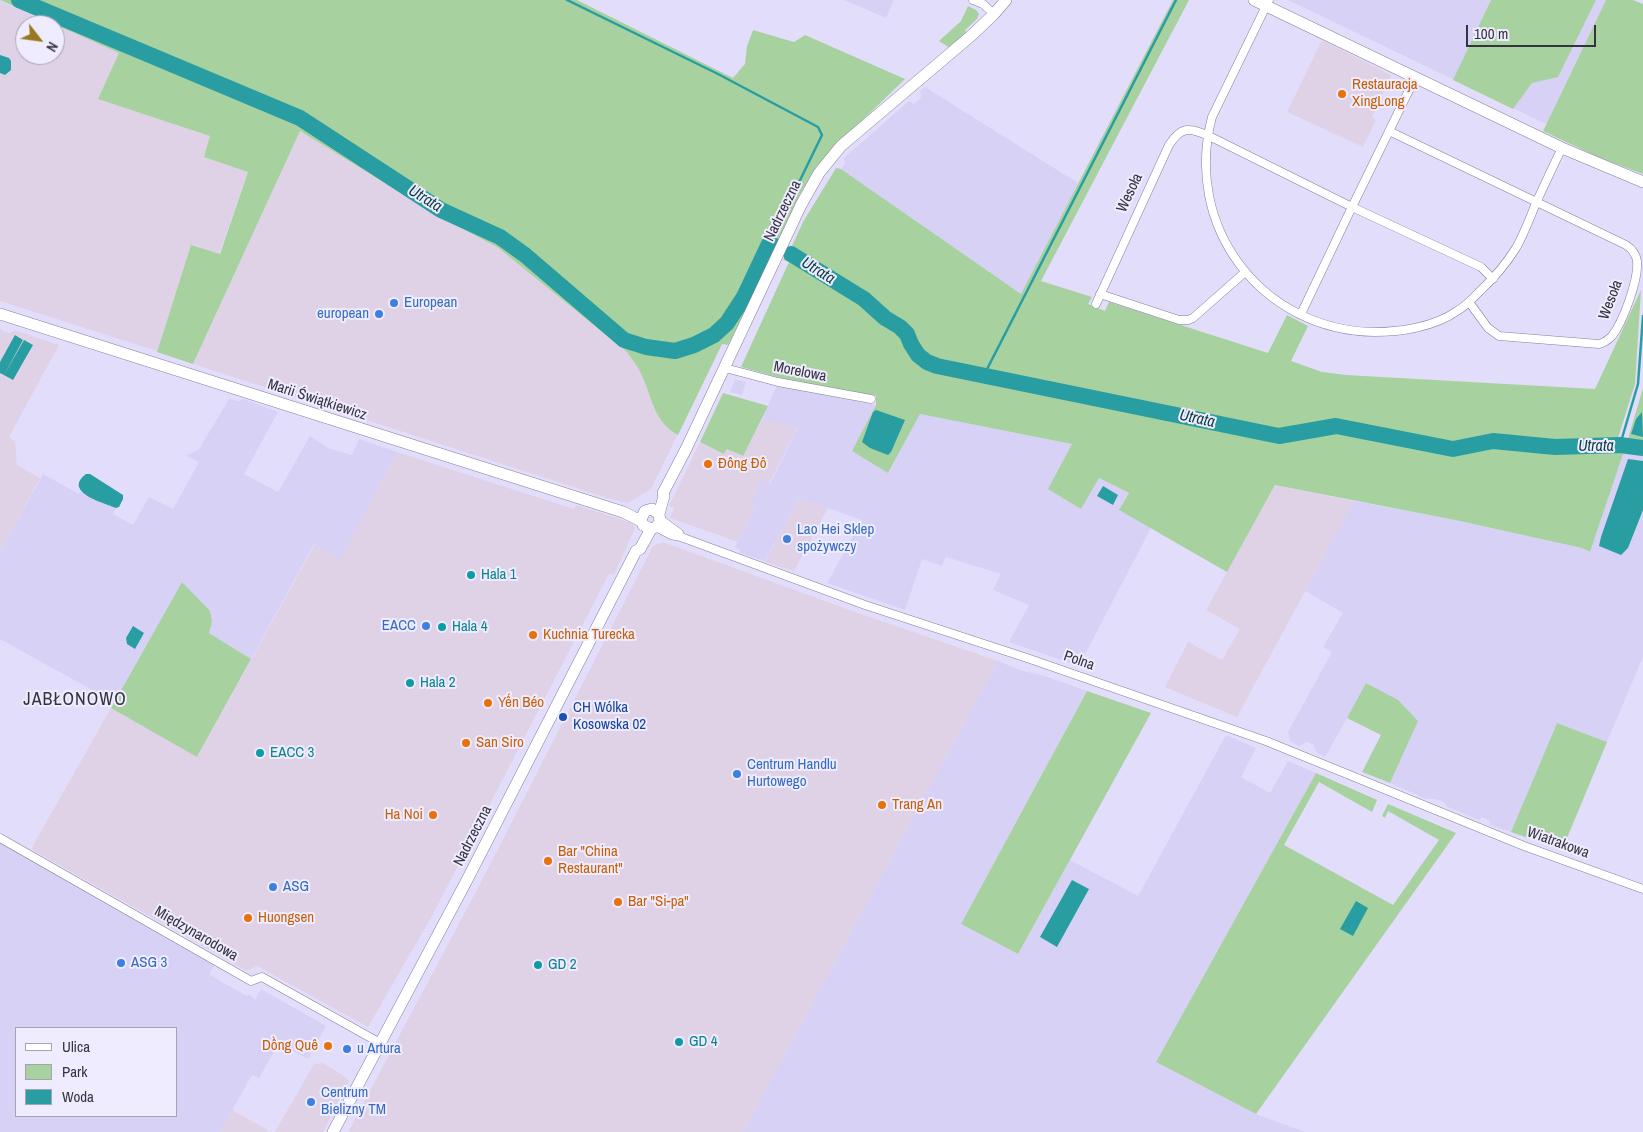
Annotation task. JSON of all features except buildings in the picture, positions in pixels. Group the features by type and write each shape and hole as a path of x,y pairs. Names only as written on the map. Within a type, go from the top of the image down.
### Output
{"street":[{"path":"973,0 983,4 994,14"},
{"name":"Nadrzeczna","path":"333,1132 467,880 636,551 640,549 650,519 664,496 662,493 686,449 725,368 801,204 826,163 849,139 972,35 1006,0"},
{"path":"1254,0 1268,3 1415,78 1562,148 1643,182"},
{"path":"1268,3 1212,117 1207,135 1206,174 1210,205 1220,233 1244,273 1274,298 1301,314 1316,321 1359,332 1383,332 1403,330 1433,323 1457,312 1493,279 1516,247 1562,148"},
{"path":"1301,314 1415,78"},
{"name":"Wesoła","path":"1096,304 1169,145 1182,131 1195,130 1481,268 1493,279"},
{"name":"Wesoła","path":"1389,131 1626,245 1635,254 1637,262 1630,300 1612,336 1599,344 1498,336 1488,328 1469,302"},
{"path":"1100,294 1180,320 1188,320 1199,314 1244,273"},
{"name":"Marii Świątkiewicz","path":"0,314 626,513 632,511 650,519"},
{"name":"Morelowa","path":"725,368 778,382 871,398"},
{"name":"Polna","path":"650,519 675,537 681,537 865,605 1248,734 1464,822"},
{"name":"Wiatrakowa","path":"1464,822 1643,889"},
{"name":"Międzynarodowa","path":"0,838 251,981 262,976 380,1043"}],"shaded area":[{"path":"844,0 894,0 886,18"},
{"path":"1288,0 1606,0 1546,124"},
{"path":"0,1 32,15 15,15 15,65 65,65 65,29 120,53 98,99 211,136 204,157 248,171 219,254 191,245 157,351 0,301"},
{"path":"1322,40 1391,75 1372,117 1376,120 1363,147 1287,112"},
{"path":"925,87 1078,183 1021,294 841,169 845,163 844,158 909,101 914,104 919,100 921,97 920,91"},
{"name":"European","path":"300,131 440,217 497,247 627,352 722,344 651,489 628,503 607,498 193,364"},
{"path":"0,328 5,332 9,333 15,330 59,345 9,437 15,442 17,465 40,478 0,552"},
{"path":"735,379 746,382 742,395 730,392"},
{"path":"777,385 876,405 852,451 889,472 920,414 1073,444 1048,489 1099,478 1129,493 1119,510 1151,528 1079,666 1009,642 1029,605 993,590 1001,574 946,557 942,566 922,559 905,610 827,583 862,520 799,498 765,561 740,553 740,550 735,547 754,511 755,505 751,503 761,480 770,484 798,427 762,419"},
{"path":"229,399 239,401 243,399 278,412 244,474 278,492 310,436 328,448 352,455 359,439 397,452 340,559 314,544 251,659 209,633 212,622 182,582 114,702 0,639 0,552 43,474 79,494 81,491 98,501 116,508 113,514 133,525 149,497 173,509 199,462 186,456 199,449"},
{"path":"762,419 798,426 769,484 761,481 751,503 755,505 754,511 738,542 670,518 674,508 669,506 700,442 724,454 727,448 742,456"},
{"path":"397,452 574,509 576,505 632,523 635,528 614,575 609,574 432,916 368,1027 257,966 247,971 31,849 111,708 198,756 315,544 340,558"},
{"path":"1623,453 1643,454 1643,657 1607,742 1557,723 1511,832 1490,825 1490,821 1482,817 1479,820 1448,807 1442,801 1426,799 1390,783 1418,720 1367,683 1325,757 1316,752 1314,745 1307,742 1299,746 1290,741 1288,732 1332,652 1323,647 1343,613 1305,591 1354,501 1455,520 1582,548 1590,552"},
{"path":"1275,485 1354,501 1237,717 1165,687 1188,642 1222,660 1240,629 1206,610"},
{"path":"799,498 828,508 794,571 765,562"},
{"name":"Centrum Handlu Hurtowego","path":"663,542 858,613 998,661 743,1132 348,1132 479,886 653,546"},
{"path":"998,661 1087,691 961,924 1018,954 1070,860 1138,896 1226,735 1256,748 1241,777 1270,793 1288,761 1316,773 1156,1062 1256,1114 1305,1132 743,1132"},
{"path":"0,842 105,903 216,963 209,974 222,982 247,996 249,994 255,1000 261,989 326,1026 308,1059 279,1043 259,1078 252,1075 220,1132 0,1132"},
{"path":"323,1063 349,1081 323,1132 275,1132 314,1064"},
{"path":"232,1110 268,1130 267,1132 220,1132"}],"green space":[{"path":"0,0 577,0 733,78 745,64 747,46 753,30 794,42 805,35 905,79 816,167 800,194 766,270 728,345 722,344 678,435 663,423 655,409 641,373 627,352 497,247 440,217 300,131 193,364 157,352 191,245 220,254 248,172 204,157 210,136 98,99 119,53 65,29 65,15 34,15"},
{"path":"1173,0 1189,0 1041,281 1092,297 1088,304 1105,311 1109,302 1268,353 1287,315 1308,326 1291,361 1322,372 1346,375 1595,389 1641,290 1635,384 1617,441 1627,442 1590,552 1582,548 1455,520 1275,485 1227,572 1119,510 1129,493 1099,478 1081,509 1048,489 1072,444 920,414 888,473 852,451 876,405 876,396 781,378 741,367 789,262 783,260 803,222 836,168 841,169 1021,294"},
{"path":"1491,0 1596,0 1558,77 1532,83 1513,109 1453,80"},
{"path":"1606,0 1633,0 1643,4 1643,174 1600,158 1543,131"},
{"path":"968,6 979,14 977,19 965,30 967,34 950,48 939,41 961,21"},
{"path":"1643,388 1643,443 1627,442"},
{"path":"723,393 768,406 743,456 727,449 724,454 700,442"},
{"path":"182,582 210,611 212,622 209,633 251,659 197,757 111,708"},
{"path":"1366,683 1398,700 1418,721 1390,783 1362,772 1381,735 1347,718"},
{"path":"1087,691 1151,713 1018,954 961,924"},
{"path":"1557,723 1607,742 1562,850 1511,832"},
{"path":"1316,773 1377,800 1372,812 1319,782 1284,845 1393,905 1439,840 1388,811 1385,818 1382,816 1388,804 1456,833 1256,1114 1156,1062"}],"water":[{"path":"0,55 9,58 11,61 11,70 5,75 0,73"},
{"path":"15,335 23,340 4,375 0,373 0,362"},
{"path":"24,340 33,345 13,380 4,375"},
{"path":"876,410 905,420 888,455 870,448 862,442 873,412"},
{"path":"1642,412 1643,437 1631,434 1636,419"},
{"path":"1628,459 1643,461 1643,510 1628,548 1621,555 1599,546"},
{"path":"86,474 90,474 123,495 119,507 116,508 95,500 82,491 79,486 80,480"},
{"path":"1103,486 1118,495 1113,505 1097,496"},
{"path":"133,626 144,633 135,649 127,644 126,638"},
{"path":"1072,880 1089,889 1057,947 1040,937"},
{"path":"1356,901 1368,908 1353,936 1340,929"}],"waterway":[{"name":"Utrata","path":"19,0 300,118 441,210 500,237 525,255 624,340 646,347 675,351 694,345 714,335 727,323 744,297 769,244 775,246"},
{"path":"567,0 718,74 818,127 822,135 769,244"},
{"path":"983,377 1176,0"},
{"name":"Utrata","path":"791,254 864,299 907,334 918,355 927,362 937,366 1279,436 1336,426 1453,449 1493,441 1555,447 1620,445 1643,448"},
{"path":"1620,445 1638,384 1643,316"}],"place":[{"name":"Restauracja XingLong","path":"1342,94"},
{"name":"European","path":"394,303"},
{"name":"european","path":"379,314"},
{"name":"Đông Đô","path":"708,464"},
{"name":"Lao Hei Sklep spożywczy","path":"787,539"},
{"name":"Hala 1","path":"471,575"},
{"name":"EACC","path":"426,626"},
{"name":"Hala 4","path":"442,627"},
{"name":"Kuchnia Turecka","path":"533,635"},
{"name":"Hala 2","path":"410,683"},
{"name":"Yến Béo","path":"488,703"},
{"name":"CH Wólka Kosowska 02","path":"563,717"},
{"name":"San Siro","path":"466,743"},
{"name":"EACC 3","path":"260,753"},
{"name":"Centrum Handlu Hurtowego","path":"737,774"},
{"name":"Trang An","path":"882,805"},
{"name":"Ha Noi","path":"433,815"},
{"name":"Bar \"China Restaurant\"","path":"548,861"},
{"name":"ASG","path":"273,887"},
{"name":"Bar \"Si-pa\"","path":"618,902"},
{"name":"Huongsen","path":"248,918"},
{"name":"ASG 3","path":"121,963"},
{"name":"GD 2","path":"538,965"},
{"name":"GD 4","path":"679,1042"},
{"name":"Dồng Quê","path":"328,1046"},
{"name":"u Artura","path":"347,1049"},
{"name":"Centrum Bielizny TM","path":"311,1102"}],"district":[{"name":"JABŁONOWO","path":"75,700"}]}
